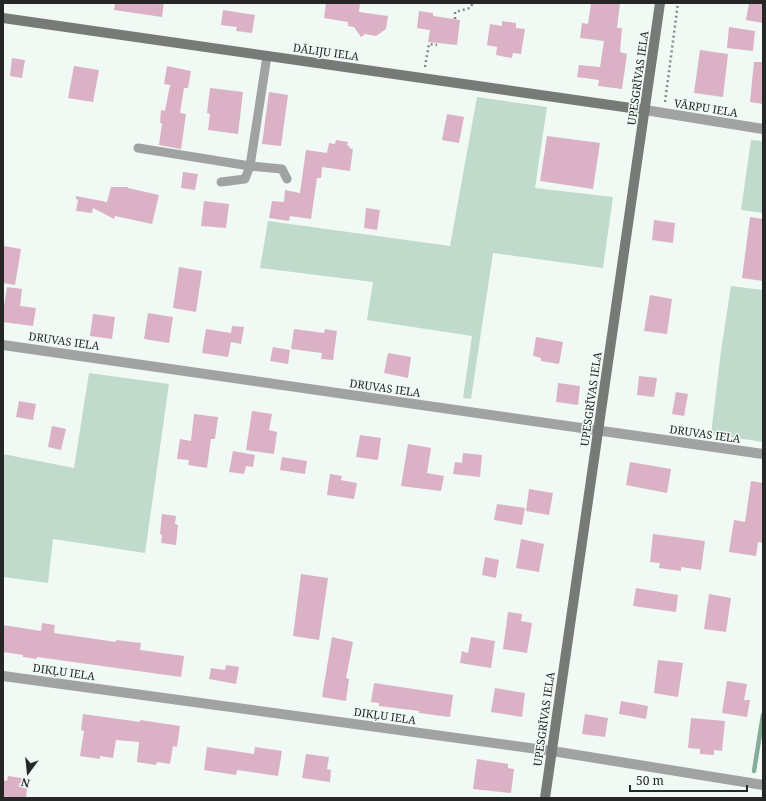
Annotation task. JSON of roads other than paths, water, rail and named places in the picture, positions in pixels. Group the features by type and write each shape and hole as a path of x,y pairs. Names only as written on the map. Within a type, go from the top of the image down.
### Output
{"street":[{"name":"UPESGRĪVAS IELA","path":"545,798 660,3"},
{"name":"DĀLIJU IELA","path":"3,18 645,110"},
{"name":"VĀRPU IELA","path":"645,110 763,129"},
{"name":"DRUVAS IELA","path":"3,345 763,454"},
{"name":"DIKĻU IELA","path":"3,676 552,751 763,785"}],"lane":[{"path":"221,182 245,178 250,166 266,56"},
{"path":"138,148 250,166 282,169 287,179"}],"waterway":[{"path":"754,771 763,715"}]}
